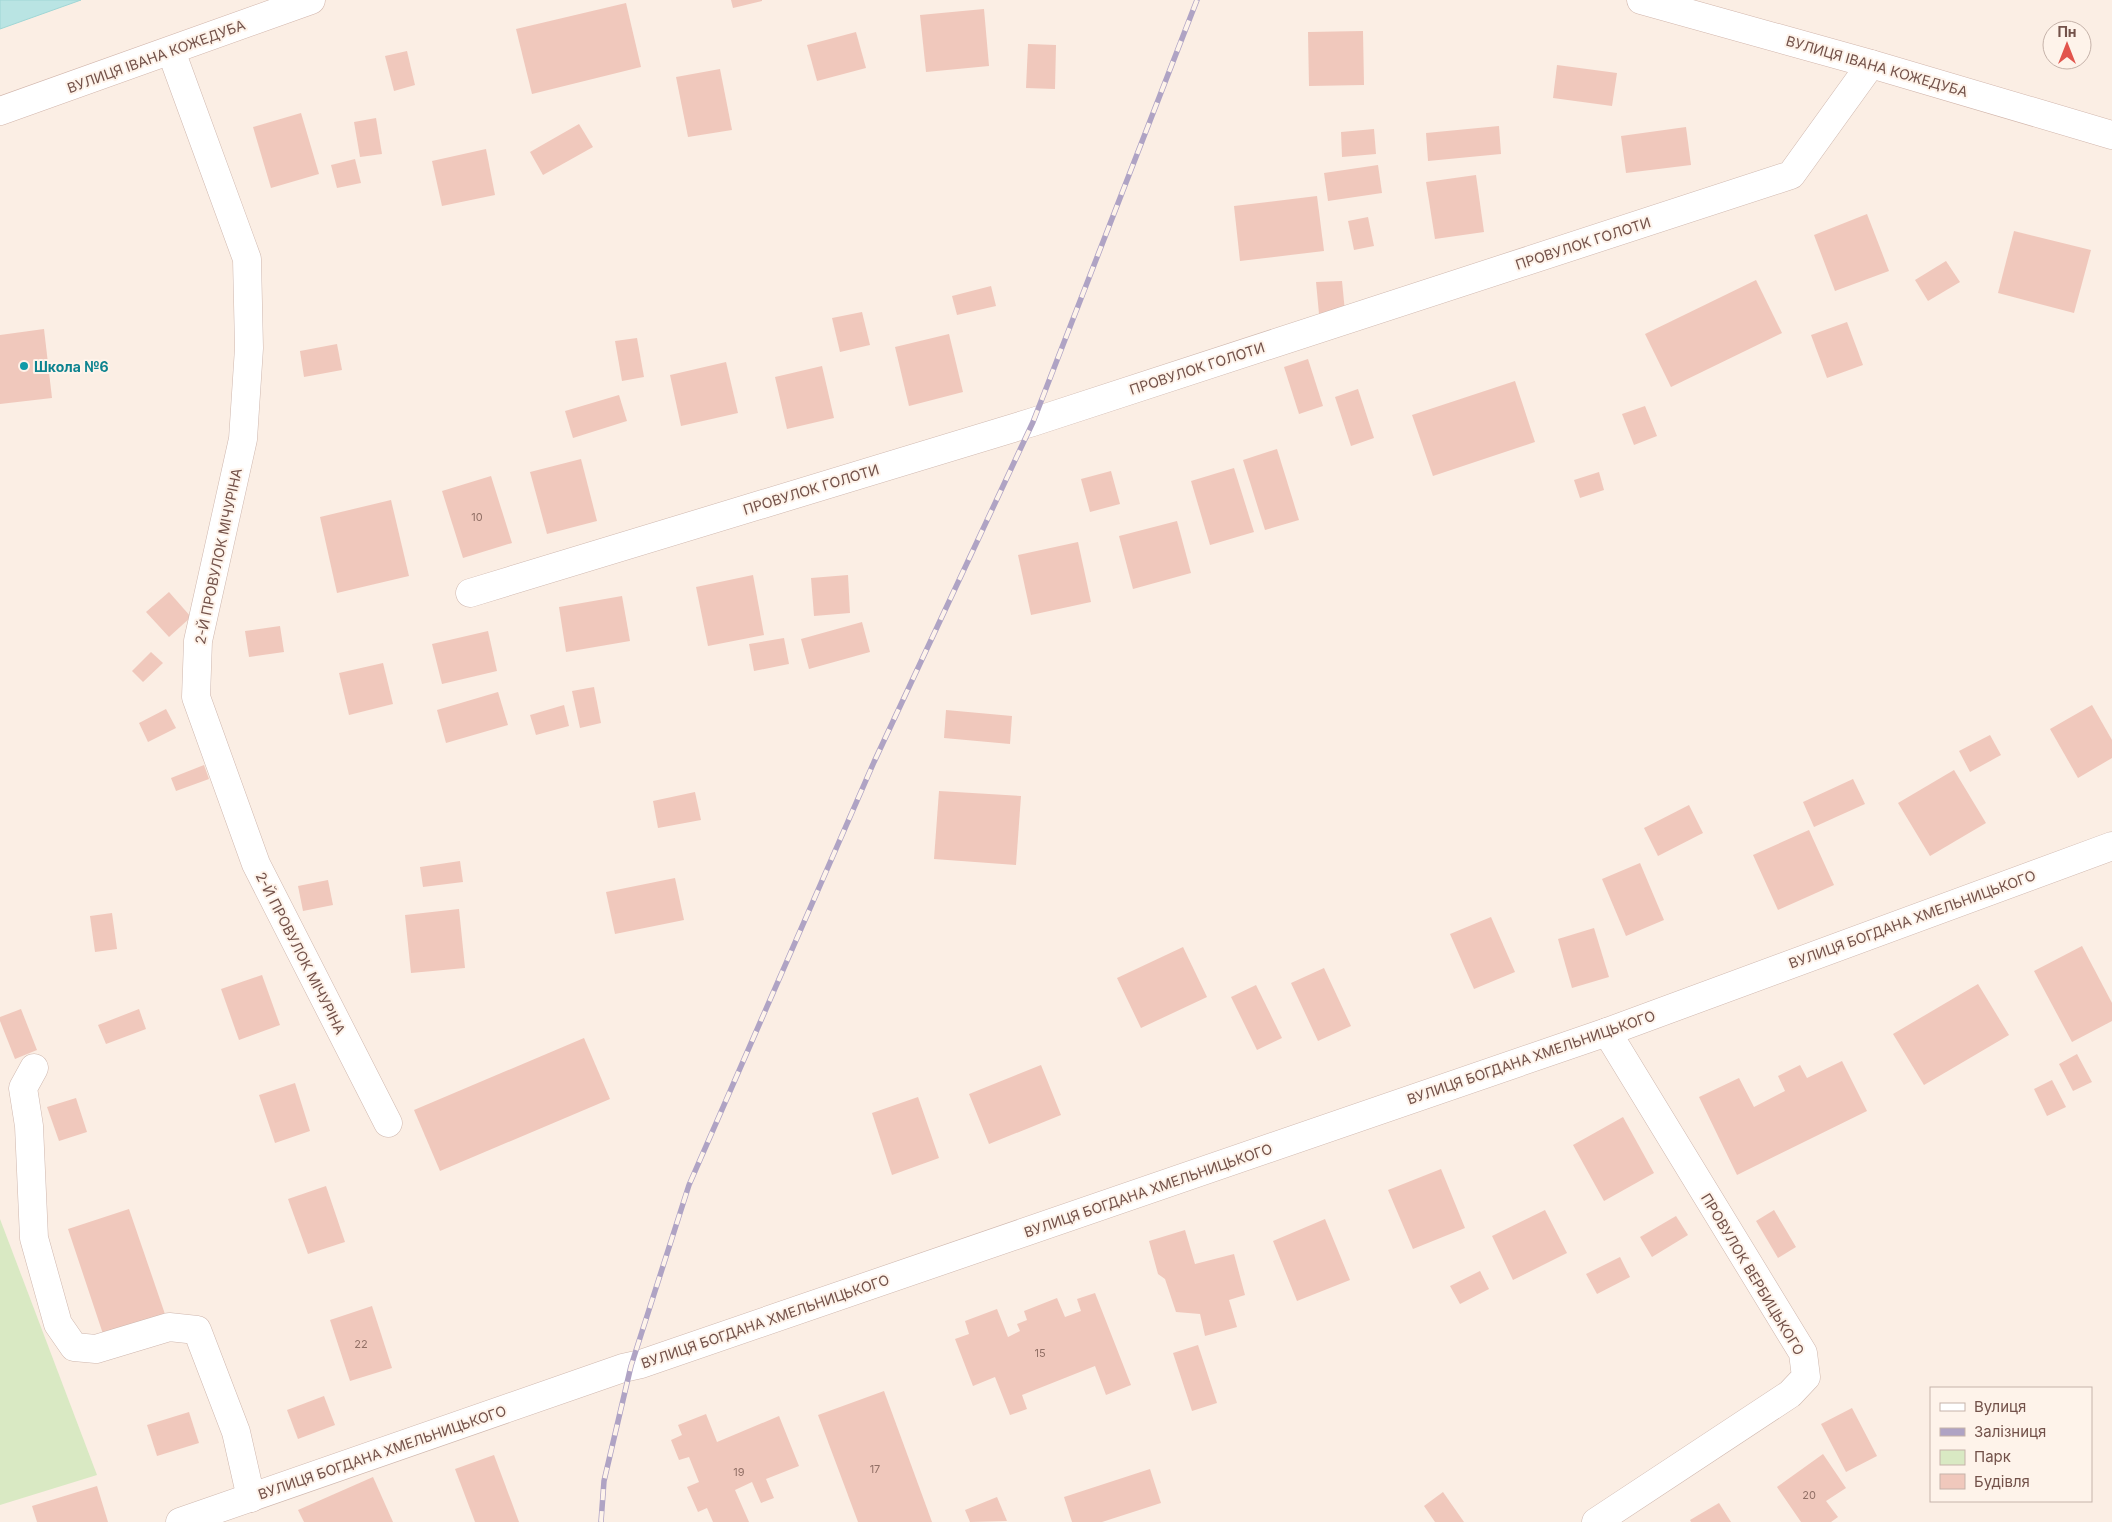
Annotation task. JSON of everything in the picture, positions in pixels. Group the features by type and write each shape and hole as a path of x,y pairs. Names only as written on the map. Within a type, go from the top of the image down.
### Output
{"street":[{"name":"ВУЛИЦЯ ІВАНА КОЖЕДУБА","path":"0,111 311,0"},
{"name":"ВУЛИЦЯ ІВАНА КОЖЕДУБА","path":"1641,0 1871,64 2112,135"},
{"name":"2-Й ПРОВУЛОК МІЧУРІНА","path":"171,51 247,259 249,348 243,439 198,642 196,697 256,864 388,1123"},
{"name":"ПРОВУЛОК ГОЛОТИ","path":"470,593 1033,422 1791,175 1871,64"},
{"name":"ВУЛИЦЯ БОГДАНА ХМЕЛЬНИЦЬКОГО","path":"180,1522 251,1498 282,1485 336,1469 623,1368 641,1364 1607,1032 2112,846"},
{"name":"ПРОВУЛОК ВЕРБИЦЬКОГО","path":"1596,1522 1790,1394 1806,1377 1803,1353 1607,1032"},
{"path":"34,1068 23,1088 29,1126 34,1238 58,1324 74,1347 96,1349 169,1327 197,1330 236,1432 251,1498"}],"green space":[{"path":"0,1219 97,1475 0,1505"}],"water":[{"path":"0,0 81,0 0,29"}],"building":[{"path":"731,0 762,0 762,1 733,8"},
{"path":"626,3 641,67 532,94 516,29"},
{"path":"984,9 989,66 926,72 920,15"},
{"path":"1363,31 1364,85 1309,86 1308,32"},
{"path":"856,32 866,68 817,81 807,45"},
{"path":"1028,44 1056,45 1055,89 1026,88"},
{"path":"407,51 415,85 394,91 385,56"},
{"path":"1557,65 1617,73 1612,106 1553,98"},
{"path":"720,69 732,130 688,137 676,77"},
{"path":"301,113 319,174 271,188 253,127"},
{"path":"376,118 382,154 360,157 354,122"},
{"path":"579,124 593,147 543,175 530,152"},
{"path":"1499,126 1501,154 1428,161 1426,133"},
{"path":"1686,127 1691,165 1626,173 1621,136"},
{"path":"1374,129 1376,154 1342,157 1341,132"},
{"path":"486,149 495,195 442,206 432,161"},
{"path":"355,159 361,183 337,188 331,165"},
{"path":"1378,165 1382,193 1328,201 1324,173"},
{"path":"1476,175 1484,232 1435,239 1426,182"},
{"path":"1317,196 1324,251 1240,261 1234,206"},
{"path":"1867,214 1889,271 1835,291 1814,235"},
{"path":"1368,217 1374,246 1354,250 1348,221"},
{"path":"2014,231 2091,250 2074,313 1998,293"},
{"path":"1946,261 1960,282 1928,301 1915,280"},
{"path":"1756,280 1782,333 1671,387 1645,334"},
{"path":"1342,281 1345,312 1319,314 1316,282"},
{"path":"991,286 996,306 957,315 952,296"},
{"path":"862,312 870,345 840,352 832,318"},
{"path":"1847,322 1863,365 1827,378 1811,335"},
{"name":"Школа №6","path":"44,329 52,398 0,404 0,335"},
{"path":"949,334 963,392 909,406 895,347"},
{"path":"637,338 644,377 622,381 615,341"},
{"path":"337,344 342,370 304,377 300,351"},
{"path":"1308,359 1323,406 1299,414 1284,367"},
{"path":"726,362 738,413 681,426 670,375"},
{"path":"822,366 834,418 787,429 775,377"},
{"path":"1515,381 1535,442 1433,476 1412,415"},
{"path":"1358,389 1374,438 1351,446 1335,397"},
{"path":"619,395 627,421 573,438 565,411"},
{"path":"1645,406 1657,436 1634,445 1622,414"},
{"path":"1277,449 1299,520 1265,530 1243,460"},
{"path":"581,459 597,521 547,534 530,472"},
{"path":"1234,468 1254,532 1210,545 1191,481"},
{"path":"1111,471 1120,504 1090,512 1081,479"},
{"path":"1599,472 1604,490 1580,498 1574,480"},
{"path":"491,476 512,543 463,558 442,491"},
{"path":"391,500 409,576 337,593 320,517"},
{"path":"1177,521 1191,573 1133,589 1119,536"},
{"path":"1078,542 1091,602 1031,615 1018,555"},
{"path":"753,575 764,635 708,646 696,587"},
{"path":"848,575 850,613 814,616 811,578"},
{"path":"169,592 191,617 169,637 146,612"},
{"path":"622,596 630,641 566,652 559,607"},
{"path":"862,622 870,652 809,669 801,639"},
{"path":"280,626 284,652 249,657 245,631"},
{"path":"488,631 497,671 442,684 432,644"},
{"path":"784,638 789,664 754,671 749,644"},
{"path":"151,652 163,663 143,682 132,671"},
{"path":"383,663 393,704 349,715 339,673"},
{"path":"594,687 601,723 580,728 572,691"},
{"path":"498,692 508,725 446,743 437,710"},
{"path":"564,705 569,726 536,735 530,715"},
{"path":"2092,705 2112,740 2112,758 2078,778 2050,729"},
{"path":"166,709 176,728 148,742 139,723"},
{"path":"946,710 1012,716 1010,744 944,738"},
{"path":"1990,735 2001,755 1970,772 1959,751"},
{"path":"204,765 209,779 176,791 171,778"},
{"path":"1954,770 1986,823 1930,856 1898,803"},
{"path":"1853,779 1865,804 1814,827 1803,802"},
{"path":"939,791 1021,796 1016,865 934,859"},
{"path":"695,792 701,820 658,828 653,801"},
{"path":"1689,805 1703,833 1658,856 1644,828"},
{"path":"1809,830 1834,885 1778,910 1753,855"},
{"path":"460,861 463,882 423,887 420,867"},
{"path":"1640,863 1664,920 1626,936 1602,879"},
{"path":"675,878 684,920 615,934 606,892"},
{"path":"328,880 333,905 303,911 298,886"},
{"path":"459,909 465,968 411,973 405,915"},
{"path":"112,913 117,949 95,952 90,916"},
{"path":"1491,917 1515,972 1474,989 1450,934"},
{"path":"1594,928 1609,977 1572,988 1558,939"},
{"path":"2082,946 2112,1003 2112,1021 2072,1042 2034,971"},
{"path":"1183,947 1207,997 1141,1028 1117,978"},
{"path":"1324,968 1351,1026 1318,1041 1291,983"},
{"path":"262,975 280,1025 239,1040 221,989"},
{"path":"1978,984 2009,1035 1924,1085 1893,1034"},
{"path":"1256,985 1282,1038 1257,1050 1231,997"},
{"path":"21,1009 37,1050 15,1059 0,1017"},
{"path":"139,1009 146,1029 106,1044 98,1025"},
{"path":"584,1038 610,1099 440,1171 414,1110"},
{"path":"2077,1054 2092,1082 2073,1091 2059,1064"},
{"path":"1842,1061 1867,1111 1737,1175 1699,1097 1739,1078 1754,1107 1785,1091 1778,1076 1800,1065 1807,1078"},
{"path":"1041,1065 1061,1115 989,1144 969,1094"},
{"path":"2052,1080 2066,1107 2047,1116 2034,1089"},
{"path":"295,1083 310,1131 275,1143 259,1095"},
{"path":"918,1097 939,1158 892,1175 872,1113"},
{"path":"76,1098 87,1132 59,1141 47,1107"},
{"path":"1623,1117 1654,1173 1604,1201 1573,1145"},
{"path":"1441,1169 1465,1228 1413,1249 1388,1190"},
{"path":"326,1186 345,1242 308,1254 288,1199"},
{"path":"129,1209 166,1317 104,1337 68,1229"},
{"path":"1545,1210 1567,1253 1513,1280 1492,1236"},
{"path":"1774,1210 1796,1247 1778,1258 1756,1221"},
{"path":"1676,1216 1688,1235 1652,1257 1640,1237"},
{"path":"1325,1219 1350,1280 1297,1301 1273,1241"},
{"path":"1185,1230 1195,1264 1234,1254 1245,1295 1229,1300 1237,1327 1205,1336 1200,1314 1176,1312 1165,1279 1158,1274 1149,1241"},
{"path":"1620,1257 1630,1277 1597,1294 1586,1274"},
{"path":"1480,1271 1489,1289 1460,1304 1450,1286"},
{"path":"1095,1293 1131,1385 1106,1395 1095,1366 1022,1395 1027,1409 1010,1415 995,1377 973,1386 955,1339 969,1334 965,1321 997,1309 1008,1337 1020,1331 1017,1324 1027,1320 1024,1311 1057,1298 1065,1317 1081,1311 1077,1299"},
{"path":"372,1306 392,1368 350,1381 330,1320"},
{"path":"1198,1345 1217,1403 1192,1411 1173,1353"},
{"path":"884,1391 932,1522 858,1522 818,1415"},
{"path":"324,1396 335,1425 298,1439 287,1410"},
{"path":"1852,1408 1877,1456 1846,1472 1821,1424"},
{"path":"189,1412 199,1443 157,1456 147,1425"},
{"path":"706,1414 717,1442 779,1416 799,1466 766,1479 774,1498 761,1503 752,1482 735,1490 749,1522 713,1522 707,1508 698,1512 687,1487 699,1482 689,1457 679,1460 671,1440 682,1435 678,1425"},
{"path":"1823,1454 1846,1488 1826,1501 1838,1517 1831,1522 1801,1522 1777,1487"},
{"path":"494,1455 519,1522 475,1522 455,1469"},
{"path":"1150,1469 1161,1503 1102,1522 1072,1522 1064,1497"},
{"path":"373,1477 393,1522 304,1522 298,1510"},
{"path":"97,1486 108,1522 37,1522 32,1506"},
{"path":"1443,1492 1464,1522 1435,1522 1424,1506"},
{"path":"997,1497 1007,1521 970,1522 965,1510"},
{"path":"1719,1503 1731,1522 1691,1522 1690,1520"}],"railway":[{"path":"601,1522 604,1481 631,1366 689,1185 874,762 1033,422 1197,0"}],"place":[{"name":"Школа №6","path":"24,366"}]}
